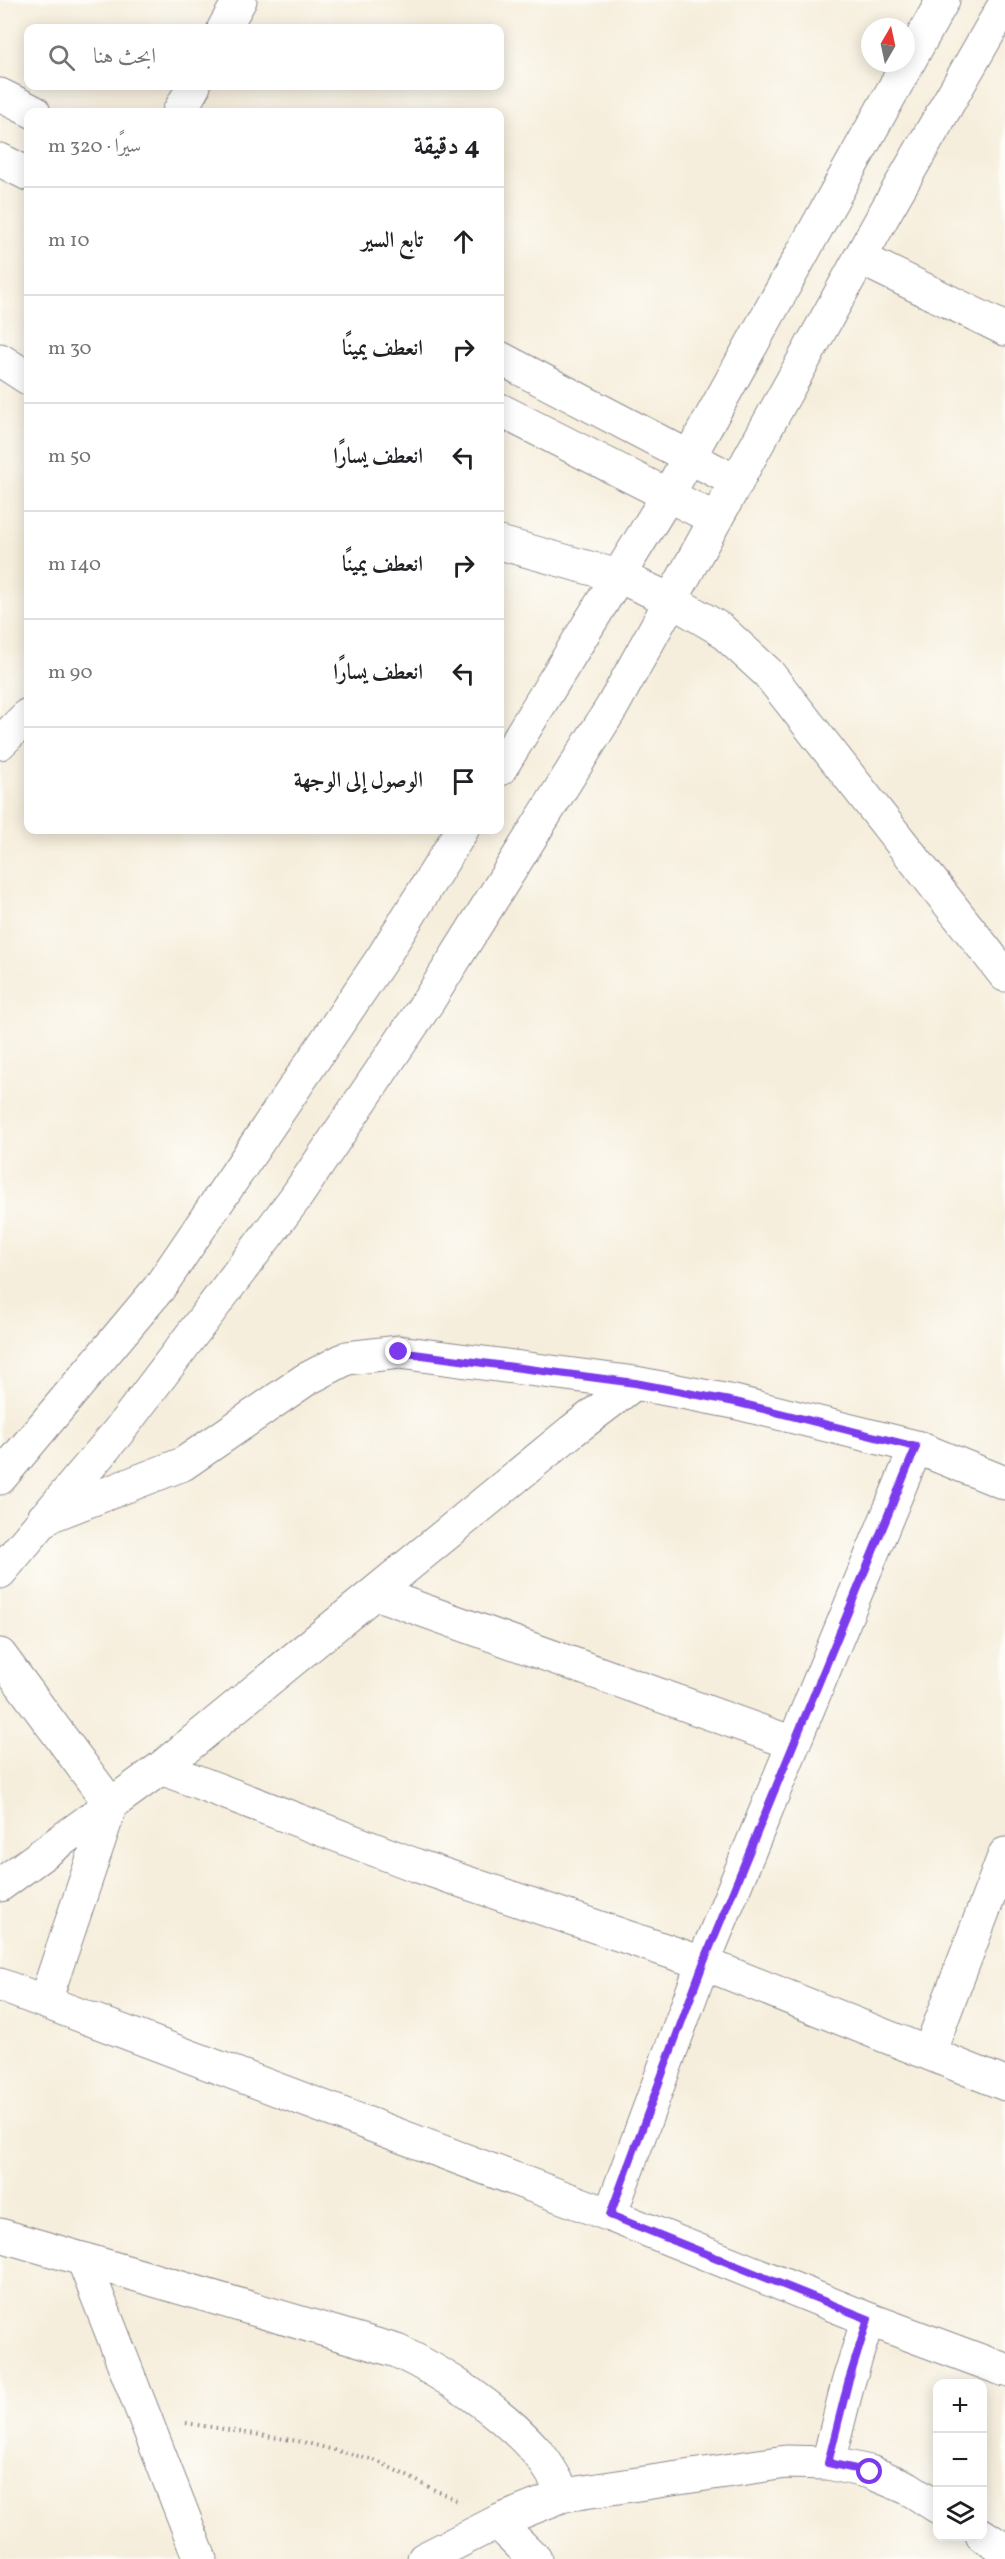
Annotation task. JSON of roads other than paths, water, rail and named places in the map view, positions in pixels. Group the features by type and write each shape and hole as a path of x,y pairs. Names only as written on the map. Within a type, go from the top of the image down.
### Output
{"street":[{"path":"226,24 240,0"},
{"path":"504,762 668,495 687,457 943,0"},
{"path":"0,1572 118,1432 296,1197 429,1000 612,707 860,258 1005,4"},
{"path":"181,108 192,90"},
{"path":"0,95 26,108"},
{"path":"0,160 24,172"},
{"path":"860,258 1005,329"},
{"path":"0,360 24,375"},
{"path":"504,360 736,482"},
{"path":"504,412 715,519"},
{"path":"504,544 618,576 671,600 720,629 768,672 1005,975"},
{"path":"0,743 24,719"},
{"path":"0,1478 159,1288 383,957 460,834"},
{"path":"44,1518 183,1464 305,1380 347,1358 399,1352 635,1383 735,1402 916,1447 1005,1483"},
{"path":"0,1885 161,1768 572,1431 635,1383"},
{"path":"610,2215 703,1964 916,1447"},
{"path":"375,1593 793,1743"},
{"path":"0,1655 111,1805"},
{"path":"161,1768 415,1865 703,1964 1005,2084"},
{"path":"45,2001 111,1805"},
{"path":"929,2053 1005,1854"},
{"path":"0,1985 610,2215 868,2319 1005,2370"},
{"path":"0,2235 397,2351 431,2368 502,2420 538,2452 564,2495"},
{"path":"83,2259 200,2559"},
{"path":"828,2463 848,2383 868,2319"},
{"path":"430,2557 497,2522 564,2495 786,2462 828,2463 870,2472 908,2488 933,2504"},
{"path":"497,2522 535,2559"}]}
